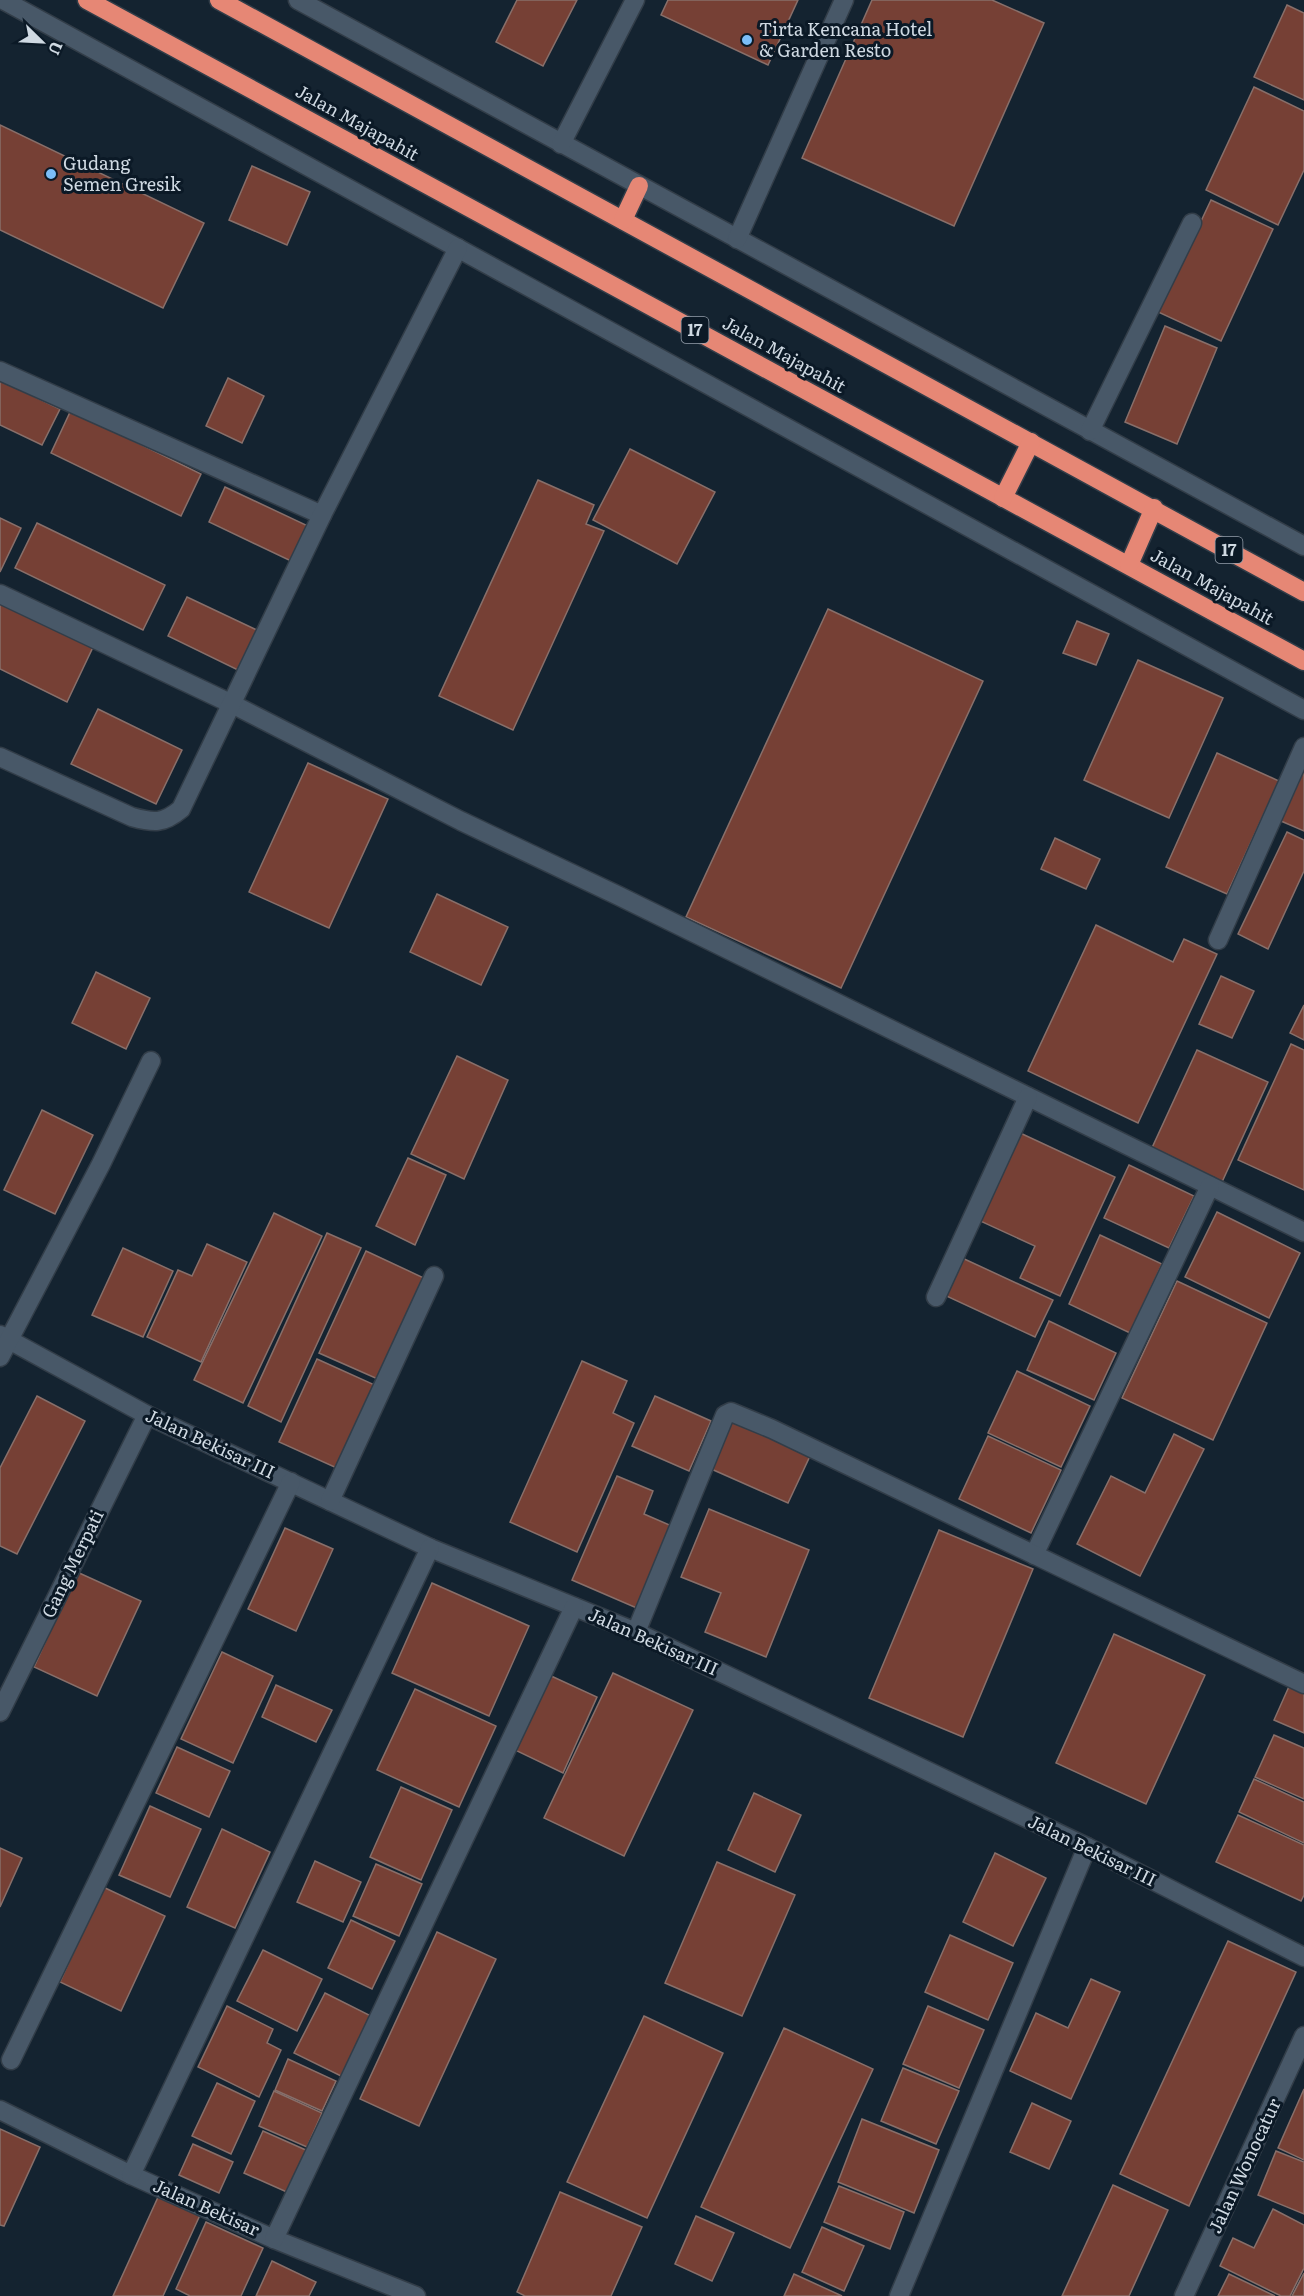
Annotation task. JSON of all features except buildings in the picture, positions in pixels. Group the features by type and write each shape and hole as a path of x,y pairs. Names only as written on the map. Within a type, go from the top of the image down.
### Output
{"highway":[{"name":"Jalan Majapahit","path":"87,0 1304,661"},
{"name":"17","path":"219,0 1154,508 1304,592"},
{"path":"623,220 639,186"},
{"path":"1003,498 1031,442"},
{"path":"1129,566 1154,508"}],"street":[{"path":"3,0 1304,710 1304,716"},
{"path":"298,0 317,5 561,144 1304,546"},
{"path":"561,144 635,0"},
{"path":"737,239 844,0"},
{"path":"1090,430 1192,223"},
{"path":"0,756 132,817 152,822 170,818 182,809 322,516 458,248"},
{"path":"0,371 322,516"},
{"path":"0,594 232,704 461,821 619,896 1304,1232"},
{"path":"1218,940 1304,747"},
{"path":"0,1357 4,1337 101,1164 151,1061"},
{"path":"936,1297 1028,1097"},
{"path":"1034,1556 1210,1186"},
{"path":"330,1501 434,1276"},
{"name":"Jalan Bekisar III","path":"4,1337 147,1415 429,1548 636,1632 1087,1847 1304,1957"},
{"path":"636,1632 725,1415 730,1412 772,1429 1304,1684"},
{"name":"Gang Merpati","path":"0,1712 147,1415"},
{"path":"11,2060 291,1482"},
{"path":"131,2175 429,1548"},
{"path":"274,2239 574,1607"},
{"path":"899,2296 1087,1847"},
{"name":"Jalan Wonocatur","path":"1184,2296 1298,2069 1304,2036"},
{"name":"Jalan Bekisar","path":"0,2110 131,2175 274,2239 416,2296"}],"place":[{"name":"Tirta Kencana Hotel & Garden Resto","path":"747,40"},
{"name":"Gudang Semen Gresik","path":"51,174"}]}
